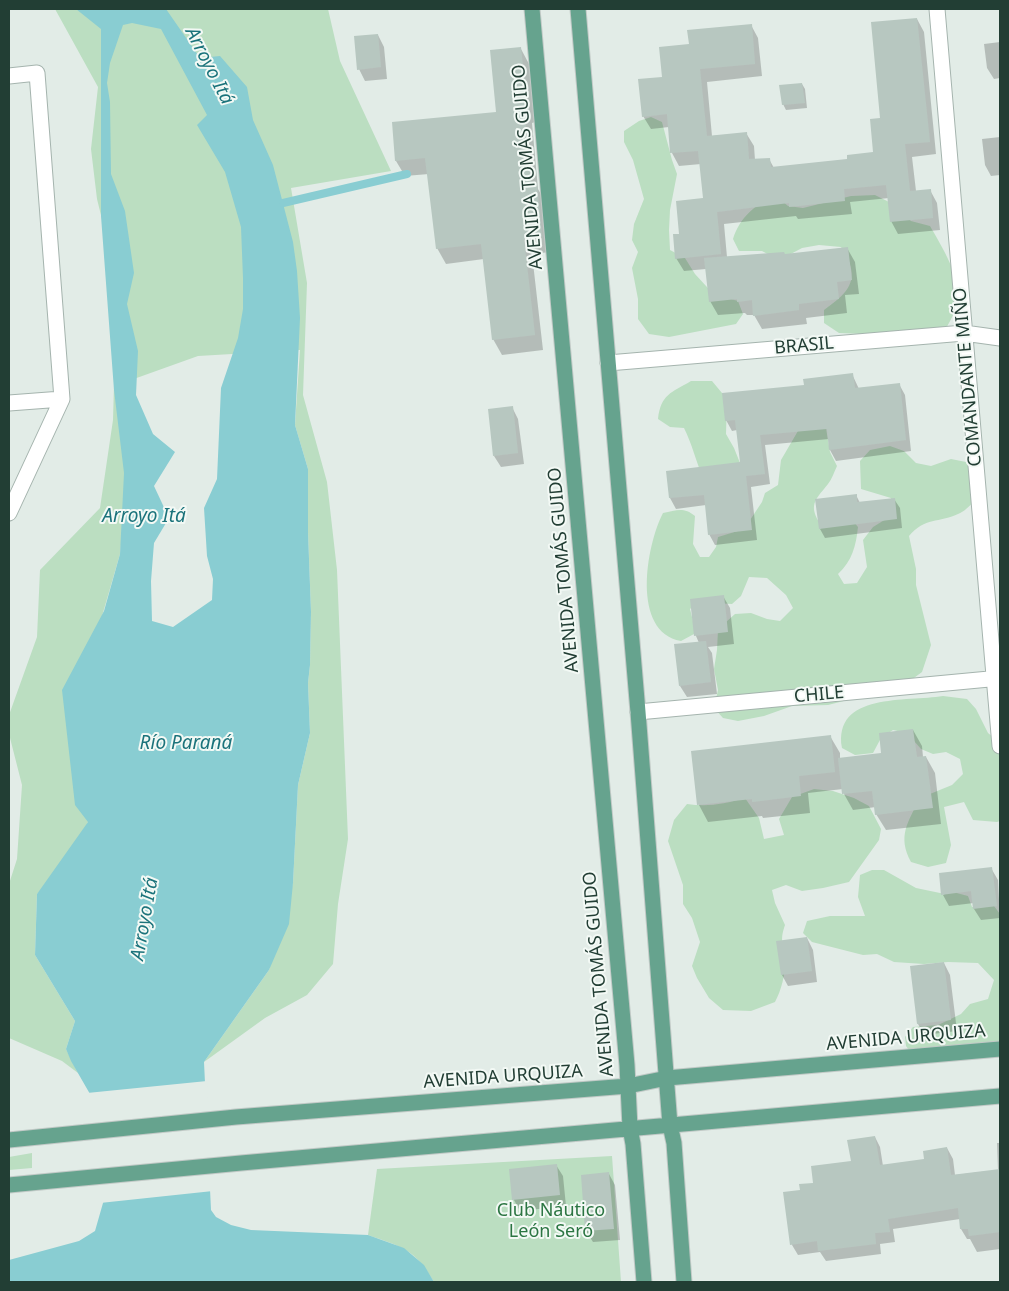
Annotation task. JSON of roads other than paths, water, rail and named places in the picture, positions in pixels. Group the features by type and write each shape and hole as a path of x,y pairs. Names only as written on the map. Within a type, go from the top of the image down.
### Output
{"main road":[{"name":"AVENIDA TOMÁS GUIDO","path":"532,9 644,1282"},
{"path":"578,9 638,712 670,1125 674,1143 684,1282"},
{"name":"AVENIDA URQUIZA","path":"9,1140 236,1117 628,1086 667,1078 1000,1049"},
{"path":"9,1185 1000,1096"}],"street":[{"name":"COMANDANTE MIÑO","path":"937,9 964,333 997,678 1000,746"},
{"path":"9,76 37,73 62,399 9,513"},
{"name":"BRASIL","path":"608,363 964,333 1000,338"},
{"path":"9,403 62,399"},
{"name":"CHILE","path":"638,712 997,678"}],"water":[{"name":"Río Paraná","path":"76,9 166,9 200,58 220,56 247,87 253,120 273,165 293,242 297,271 300,318 295,425 308,469 311,612 308,683 310,733 298,785 289,924 269,970 204,1062 211,1210 216,1217 231,1225 251,1230 368,1235 404,1248 424,1265 434,1282 9,1282 9,1260 79,1241 95,1231 105,1196 90,1094 66,1049 75,1021 35,955 37,894 88,822 75,805 62,690 104,611 120,554 124,473 114,390 101,216 101,29","holes":["132,23 161,29 207,115 197,125 225,172 241,227 243,278 243,309 238,338 221,388 217,479 204,508 207,556 213,579 212,600 173,627 152,621 151,581 154,543 169,518 154,486 175,452 153,434 136,395 138,351 127,304 134,273 125,211 111,174 110,102 107,83 110,63 123,25"]}],"waterway":[{"path":"283,203 407,174"}],"water label":[{"name":"Arroyo Itá","path":"209,66"},
{"name":"Arroyo Itá","path":"144,517"},
{"name":"Arroyo Itá","path":"145,919"}],"park label":[{"name":"Club Náutico León Seró","path":"551,1221"}]}
